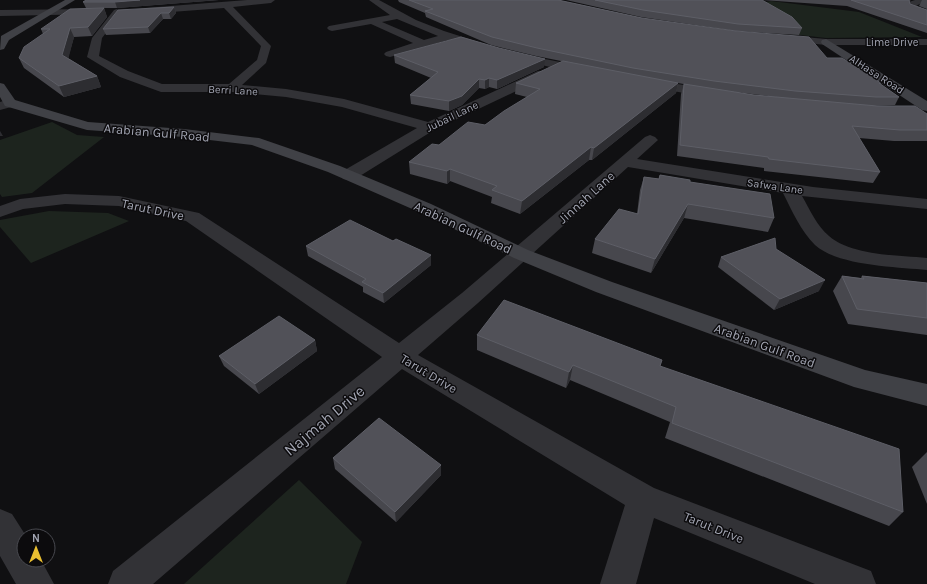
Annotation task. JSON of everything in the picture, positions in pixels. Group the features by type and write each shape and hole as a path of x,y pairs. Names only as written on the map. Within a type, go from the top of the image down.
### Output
{"main road":[{"path":"0,47 5,38 70,0"},
{"name":"AlHasa Road","path":"826,42 927,106"},
{"name":"Arabian Gulf Road","path":"0,87 5,104 87,126 184,133 254,141 349,175 425,208 521,254 604,287 863,380 927,394"}],"street":[{"path":"139,11 226,5 271,0"},
{"path":"373,0 398,16 449,36 501,52 597,74"},
{"path":"923,0 912,4 911,7 927,14"},
{"path":"226,5 266,46 262,61 232,88"},
{"name":"Berri Lane","path":"48,13 121,12 97,38 93,56 124,74 161,88 232,88 286,93 344,103 428,127"},
{"path":"0,13 48,13"},
{"path":"332,28 398,16"},
{"path":"372,20 423,44"},
{"path":"390,54 449,36"},
{"name":"Lime Drive","path":"772,38 826,42 927,42"},
{"name":"Jubail Lane","path":"349,175 428,127 560,66"},
{"path":"633,81 728,96"},
{"path":"912,110 927,110"},
{"name":"Jinnah Lane","path":"521,254 650,140"},
{"name":"Safwa Lane","path":"625,162 690,174 790,189 927,204"},
{"path":"790,189 813,229 823,242 840,250 862,257 927,264"},
{"name":"Tarut Drive","path":"0,212 20,204 64,199 119,201 192,217 400,356 643,499 858,584"},
{"name":"Najmah Drive","path":"126,584 521,254"},
{"path":"618,584 643,499"},
{"path":"0,525 36,584"}],"shaded area":[{"path":"771,1 859,12 922,37 826,38 782,33 756,4"},
{"path":"52,122 77,135 104,137 32,193 2,197 0,194 0,140"},
{"path":"49,211 108,213 129,221 31,263 0,227 0,220"},
{"path":"299,480 362,542 346,584 184,584"}],"building":[{"path":"86,0 140,0 83,2"},
{"path":"409,0 558,0 642,18 736,31 809,37 827,58 842,58 881,83 879,83 899,97 876,97 795,91 714,81 633,68 492,37 425,11 433,9"},
{"path":"595,0 762,0 792,17 802,28 738,24 643,10"},
{"path":"851,0 909,0 910,4 927,10 927,25"},
{"path":"174,7 169,13 161,13 148,27 103,29 118,10"},
{"path":"104,8 88,27 70,28 62,55 97,76 59,86 19,58 24,47 50,29 41,29 70,9"},
{"path":"461,37 545,59 497,80 489,78 485,80 479,79 462,96 449,101 410,95 438,72 394,55"},
{"path":"563,61 678,83 594,148 591,147 522,201 492,190 497,186 450,169 447,171 409,162 432,144 439,145 468,122 485,125 504,111 540,89 516,83"},
{"path":"684,84 754,95 877,106 915,106 927,114 927,130 900,130 852,126 880,172 769,159 768,157 680,145"},
{"path":"660,175 690,180 690,182 770,194 774,218 688,204 655,259 595,239 619,209 638,214 644,177 659,179"},
{"path":"350,220 393,241 396,239 431,255 383,293 362,282 366,279 306,246"},
{"path":"775,238 776,249 825,280 780,299 721,257"},
{"path":"842,276 864,279 862,276 927,283 927,318 857,309"},
{"path":"504,300 662,360 660,366 899,449 903,512 672,423 676,407 573,365 569,372 477,335"},
{"path":"279,316 315,340 255,384 219,356"},
{"path":"379,418 441,465 395,512 333,458"}]}
